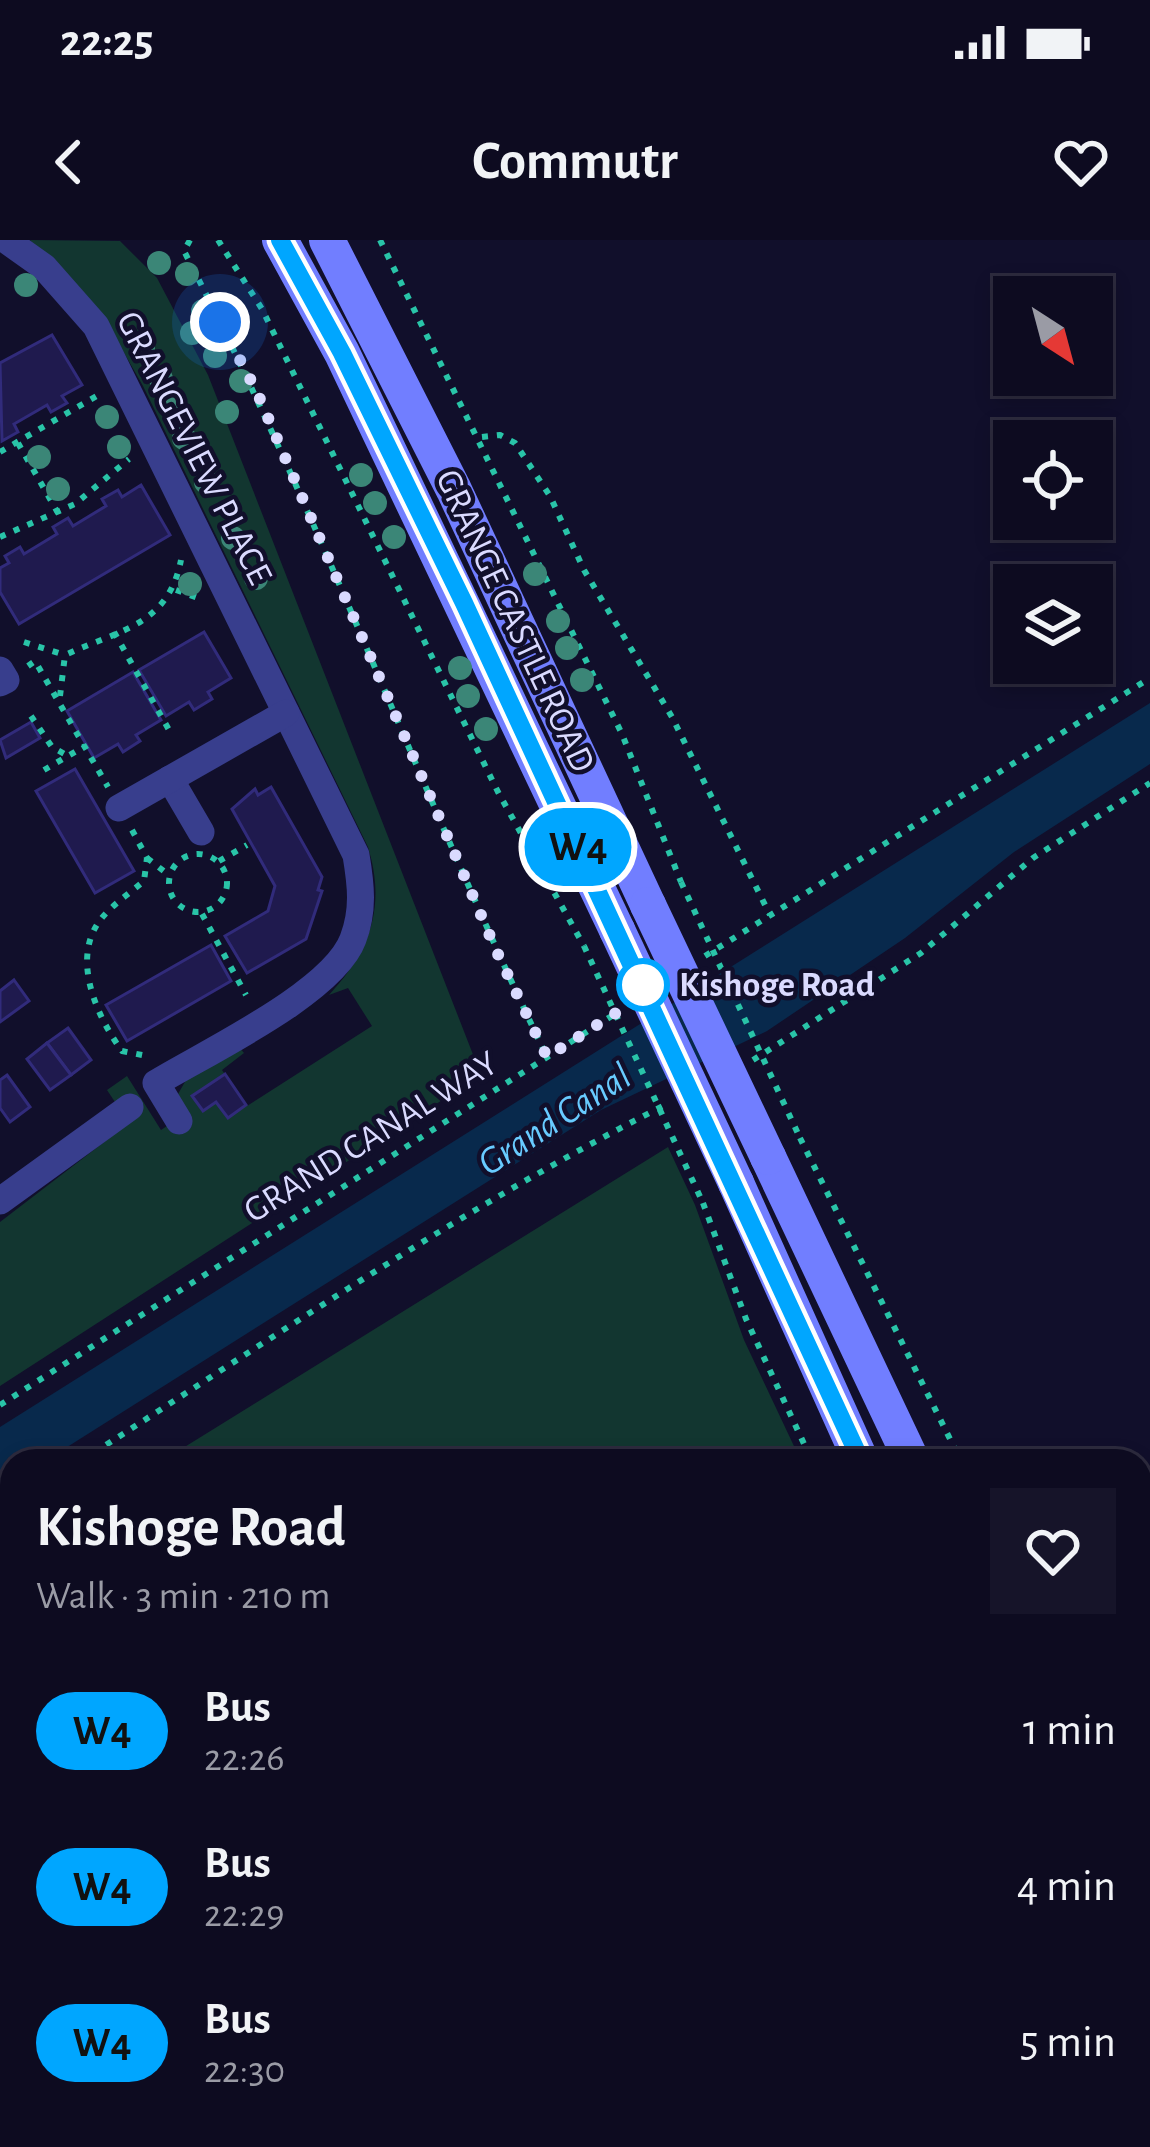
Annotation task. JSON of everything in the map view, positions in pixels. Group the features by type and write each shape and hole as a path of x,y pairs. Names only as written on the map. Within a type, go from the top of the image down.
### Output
{"main road":[{"name":"GRANGE CASTLE ROAD","path":"280,240 342,353 617,930 856,1449"},
{"name":"GRANGE CASTLE ROAD","path":"327,240 454,490 906,1449"}],"street":[{"name":"GRANGEVIEW PLACE","path":"6,240 44,267 96,326 356,855 363,898 352,943 331,971 165,1077"},
{"path":"119,808 286,713"},
{"path":"170,779 201,832"},
{"path":"165,1077 155,1083 179,1121"},
{"path":"0,1201 130,1107"}],"path":[{"path":"190,240 184,251 257,392 487,929 547,1057"},
{"path":"218,240 262,309 498,792 584,946 703,1203 746,1318 806,1449"},
{"path":"380,240 481,437 622,734 681,882 800,1138 956,1449"},
{"path":"0,452 109,389"},
{"path":"481,437 500,435 514,443 550,496 584,571 672,717 770,915"},
{"path":"17,442 58,513"},
{"path":"0,537 58,513 104,485 137,451"},
{"path":"24,642 65,655 145,622 176,590 181,560 190,555"},
{"path":"176,590 211,599"},
{"path":"114,632 169,730"},
{"path":"59,700 65,655"},
{"path":"2,678 35,661 147,858 170,876"},
{"path":"696,962 1150,679"},
{"path":"31,716 52,746 68,756"},
{"path":"44,770 85,746"},
{"path":"740,1068 922,952 1033,858 1150,783"},
{"path":"218,862 247,845"},
{"path":"194,854 218,862 226,872 226,892 215,908 187,911 172,898 170,876 177,863 194,854"},
{"path":"147,858 144,881 100,920 88,944 89,988 122,1051 146,1056 165,1077"},
{"path":"201,913 246,995"},
{"name":"GRAND CANAL WAY","path":"0,1405 621,1010"},
{"path":"100,1449 358,1283 599,1138 680,1098"}],"green space":[{"path":"30,240 120,241 157,278 208,375 481,1075 0,1386 0,1222 129,1123 107,1090 127,1076 161,1130 185,1114 178,1094 186,1080 239,1047 244,1053 222,1070 247,1106 372,1026 348,988 329,995 355,961 371,926 375,889 368,847 143,386 111,330"},
{"path":"668,1147 695,1205 744,1340 795,1449 181,1449"}],"water":[{"name":"Grand Canal","path":"1150,703 1150,764 1014,852 905,938 767,1031 601,1110 64,1449 0,1449 0,1427"}],"building":[{"path":"52,335 82,385 62,396 67,403 51,412 47,405 14,424 18,432 2,441 0,363"},
{"path":"141,485 170,535 19,624 0,592 0,568 9,563 5,556 20,547 24,554 57,534 53,527 68,518 73,526 106,506 102,499 118,490 122,497"},
{"path":"204,632 231,678 208,692 212,699 194,710 189,702 166,716 139,670"},
{"path":"133,672 161,720 136,735 140,741 123,752 118,744 94,758 67,711"},
{"path":"31,722 40,738 6,758 0,740"},
{"path":"75,769 134,871 95,893 36,791"},
{"path":"271,787 322,877 318,890 322,891 306,939 247,973 225,936 268,911 275,886 232,809 255,789 258,795"},
{"path":"211,945 231,981 127,1041 106,1005"},
{"path":"14,980 29,1001 0,1022 0,991"},
{"path":"68,1028 91,1060 71,1075 47,1043"},
{"path":"47,1043 71,1075 50,1090 27,1059"},
{"path":"225,1074 246,1105 228,1118 216,1102 203,1111 192,1096"},
{"path":"7,1075 30,1107 10,1122 0,1108 0,1080"}],"bus line":[{"name":"W4","path":"280,240 342,353 464,603 856,1449"}],"place":[{"name":"Kishoge Road","path":"643,985"}],"route":[{"path":"220,322 257,392 496,950 547,1057 658,986 643,985"}]}
